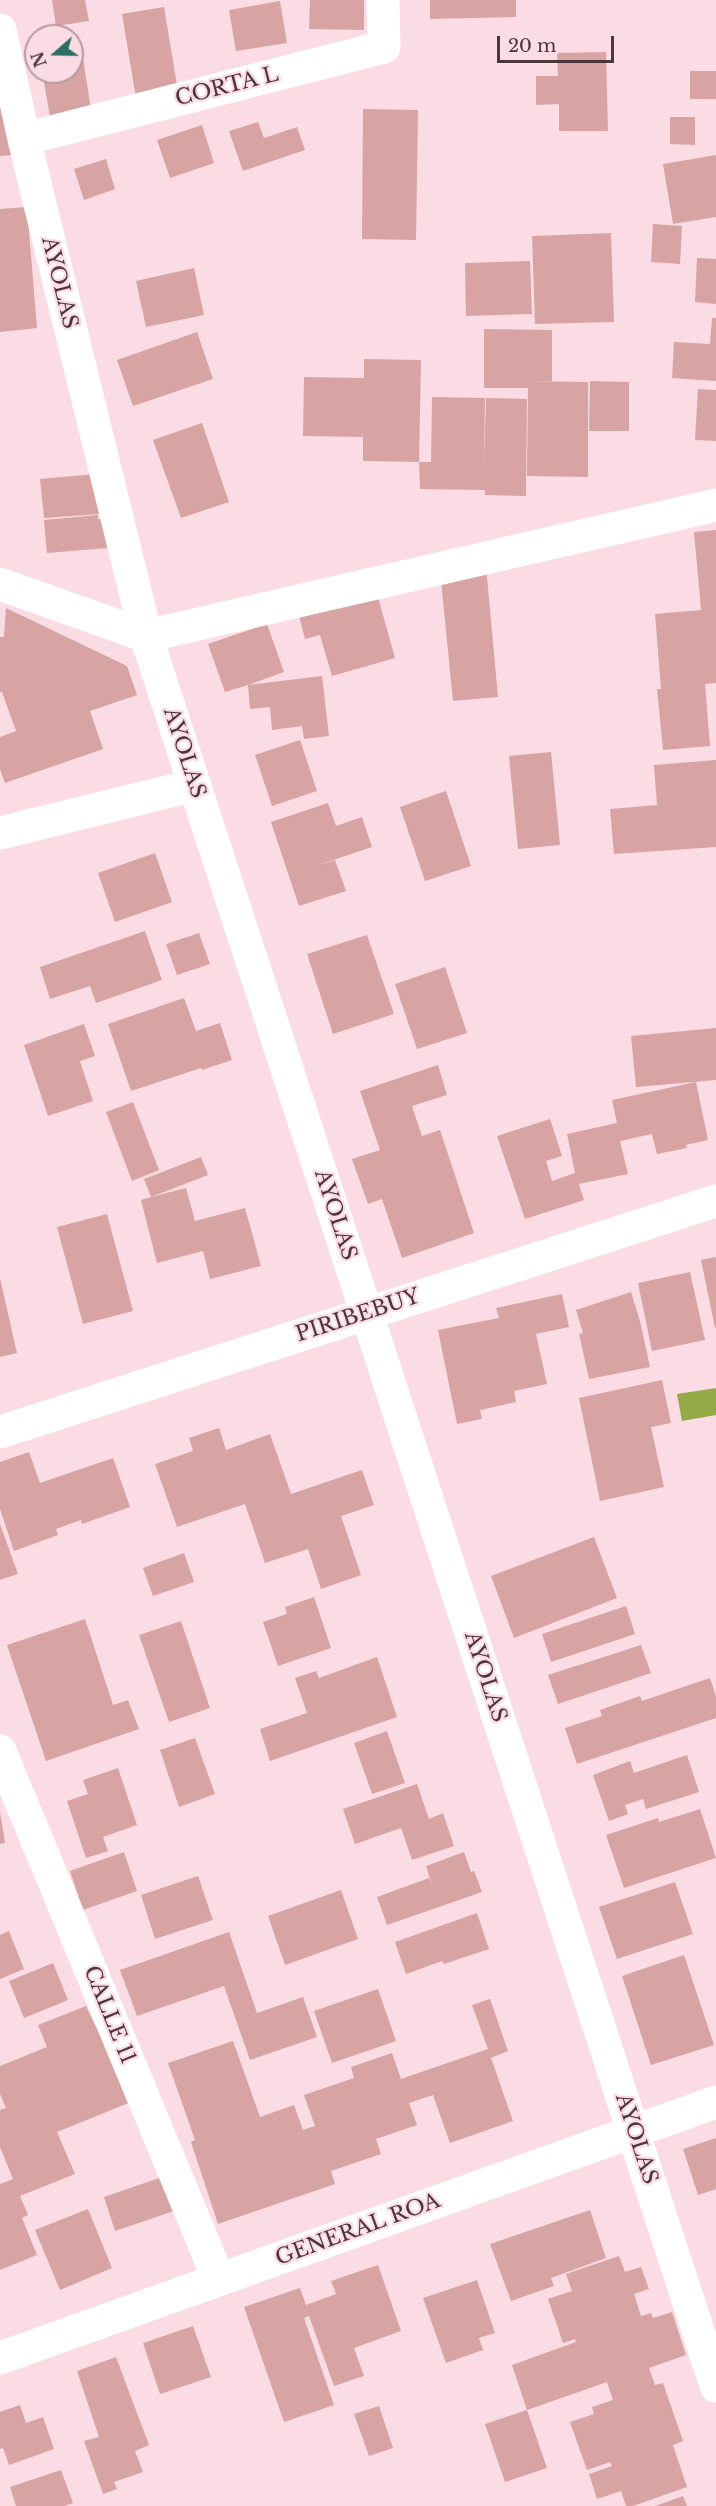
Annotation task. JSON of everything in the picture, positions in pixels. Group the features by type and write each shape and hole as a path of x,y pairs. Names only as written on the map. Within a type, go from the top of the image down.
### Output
{"street":[{"name":"CORTA L","path":"24,139 384,47 383,0"},
{"name":"AYOLAS","path":"0,30 24,139 146,636 716,2386"},
{"path":"0,584 146,636 716,505"},
{"path":"0,833 195,785"},
{"name":"PIRIBEBUY","path":"0,1432 716,1202"},
{"name":"CALLE 11","path":"0,1751 219,2280"},
{"name":"GENERAL ROA","path":"0,2358 716,2102"}],"shaded area":[{"path":"716,1388 716,1415 682,1421 677,1394"}],"building":[{"path":"52,0 85,0 89,21 56,24"},
{"path":"310,0 364,0 364,30 309,29"},
{"path":"430,0 516,0 516,17 430,19"},
{"path":"280,1 287,43 236,51 229,10"},
{"path":"164,7 178,91 136,98 122,14"},
{"path":"606,52 608,131 559,131 559,104 536,105 536,76 558,76 557,53"},
{"path":"84,64 91,110 50,116 44,84 84,84"},
{"path":"690,71 716,71 716,99 690,99"},
{"path":"0,98 12,155 0,156"},
{"path":"363,109 418,110 416,240 362,239"},
{"path":"670,117 695,117 695,145 670,144"},
{"path":"258,122 264,138 297,127 305,150 243,171 229,131"},
{"path":"202,125 214,163 170,178 157,140"},
{"path":"716,155 716,217 673,224 663,164"},
{"path":"106,159 115,189 84,200 74,169"},
{"path":"27,207 37,328 0,332 0,209"},
{"path":"653,224 682,226 680,264 651,262"},
{"path":"611,233 614,322 535,324 532,236"},
{"path":"697,258 716,259 716,304 695,302"},
{"path":"530,261 532,314 466,316 465,263"},
{"path":"194,268 204,315 146,327 136,281"},
{"path":"712,318 716,318 716,381 672,378 674,342 710,344"},
{"path":"484,329 552,330 552,381 527,381 588,382 588,477 527,476 528,388 484,388"},
{"path":"197,332 213,379 133,406 117,360"},
{"path":"364,359 421,360 419,462 363,461 363,437 303,436 304,377 364,378"},
{"path":"590,381 629,382 629,431 589,431"},
{"path":"698,389 716,390 716,441 695,440"},
{"path":"432,397 485,398 484,468 486,398 527,399 526,496 485,495 485,490 420,489 419,462 431,462"},
{"path":"202,423 229,502 181,518 153,440"},
{"path":"96,474 99,514 44,518 40,479"},
{"path":"98,515 98,519 106,519 108,548 47,553 44,520"},
{"path":"716,530 716,683 705,684 710,746 663,750 657,689 661,689 655,614 701,610 694,532"},
{"path":"486,566 498,697 453,701 440,570"},
{"path":"376,590 395,658 332,676 320,635 305,639 298,612"},
{"path":"6,608 127,666 137,695 90,711 103,749 5,783 0,769 0,737 16,731 2,692 0,692 0,637 4,637"},
{"path":"267,624 284,672 225,692 208,644"},
{"path":"322,676 329,736 304,739 302,726 272,730 270,707 250,709 248,685"},
{"path":"300,740 317,791 272,806 255,755"},
{"path":"551,752 560,845 518,849 509,756"},
{"path":"716,760 716,847 614,854 610,809 657,805 654,765"},
{"path":"446,791 471,866 425,881 400,807"},
{"path":"328,803 336,826 362,817 372,847 315,866 335,860 346,891 299,906 271,822"},
{"path":"155,853 172,902 115,922 98,873"},
{"path":"145,931 162,980 96,1003 90,986 50,999 40,967"},
{"path":"199,933 210,964 177,975 166,944"},
{"path":"367,935 394,1014 333,1034 307,954"},
{"path":"445,967 467,1033 417,1049 395,984"},
{"path":"184,998 196,1031 220,1023 232,1060 131,1091 108,1024"},
{"path":"84,1024 95,1056 80,1061 93,1101 48,1116 24,1045"},
{"path":"716,1028 716,1080 636,1087 631,1036"},
{"path":"438,1065 447,1095 412,1106 422,1136 440,1130 474,1233 402,1258 382,1199 368,1204 352,1159 380,1150 360,1091"},
{"path":"696,1082 708,1140 686,1145 687,1148 657,1154 652,1134 620,1141 628,1174 579,1184 584,1200 525,1219 497,1136 550,1119 562,1156 546,1161 552,1181 575,1173 567,1134 617,1123 612,1100"},
{"path":"133,1102 159,1170 132,1181 106,1112"},
{"path":"201,1157 208,1175 151,1197 144,1179"},
{"path":"186,1188 195,1221 245,1208 261,1266 210,1279 203,1251 157,1263 141,1200"},
{"path":"107,1214 133,1311 83,1324 57,1227"},
{"path":"716,1257 716,1328 715,1328 701,1260"},
{"path":"690,1272 705,1340 652,1351 638,1283"},
{"path":"0,1278 17,1353 0,1357"},
{"path":"631,1292 650,1367 589,1379 579,1334 583,1333 576,1310"},
{"path":"562,1294 569,1327 536,1334 547,1384 514,1391 516,1402 480,1410 482,1419 457,1424 438,1330 499,1318 496,1308"},
{"path":"662,1380 671,1423 651,1427 664,1487 600,1501 579,1398"},
{"path":"219,1428 226,1450 270,1434 291,1494 362,1470 374,1505 341,1516 361,1575 321,1589 308,1549 265,1563 245,1504 177,1527 155,1464 193,1451 189,1438"},
{"path":"29,1452 40,1483 113,1458 130,1507 82,1524 81,1520 56,1529 58,1535 14,1551 0,1509 0,1462"},
{"path":"0,1524 18,1574 0,1580"},
{"path":"594,1537 617,1598 514,1638 491,1576"},
{"path":"184,1553 194,1582 153,1596 143,1568"},
{"path":"314,1597 331,1648 278,1666 263,1622 287,1614 285,1607"},
{"path":"626,1606 635,1634 551,1662 542,1634"},
{"path":"85,1619 113,1705 128,1700 139,1729 46,1761 7,1645"},
{"path":"181,1621 210,1708 169,1722 139,1635"},
{"path":"641,1645 651,1673 558,1704 548,1675"},
{"path":"377,1657 397,1717 270,1761 260,1729 307,1713 295,1678 316,1671 319,1678"},
{"path":"710,1678 716,1696 716,1718 577,1764 565,1728 602,1716 600,1710 640,1696 642,1701"},
{"path":"387,1731 405,1783 372,1794 354,1743"},
{"path":"195,1738 215,1794 179,1807 160,1750"},
{"path":"687,1755 699,1792 646,1809 643,1799 625,1805 628,1814 609,1821 593,1775 630,1761 634,1773"},
{"path":"118,1768 137,1825 103,1837 108,1851 86,1858 67,1801 88,1794 83,1780"},
{"path":"417,1784 429,1819 443,1813 454,1846 412,1860 401,1828 355,1844 343,1809"},
{"path":"700,1809 716,1858 624,1888 606,1835 658,1818 659,1822"},
{"path":"0,1812 5,1843 0,1844"},
{"path":"124,1852 137,1891 83,1910 70,1871"},
{"path":"464,1852 471,1872 474,1871 482,1892 387,1925 377,1897 429,1878 432,1885 426,1866"},
{"path":"198,1876 213,1920 155,1939 141,1895"},
{"path":"675,1882 693,1934 617,1959 599,1907"},
{"path":"341,1890 358,1939 285,1965 268,1916"},
{"path":"477,1913 489,1949 444,1964 442,1961 406,1974 395,1942"},
{"path":"9,1931 24,1969 0,1979 0,1935"},
{"path":"229,1932 257,2013 303,1997 317,2037 250,2060 224,1986 137,2016 120,1970"},
{"path":"684,1955 714,2045 651,2065 622,1976"},
{"path":"53,1963 68,2000 24,2018 9,1981"},
{"path":"378,1989 396,2041 332,2063 314,2011"},
{"path":"490,1999 508,2051 491,2058 513,2121 450,2143 433,2095 409,2103 417,2125 376,2139 381,2154 331,2171 335,2184 218,2224 191,2142 195,2140 168,2063 233,2041 260,2117 294,2105 303,2130 315,2126 304,2095 354,2078 351,2067 392,2053 401,2079 488,2049 472,2005"},
{"path":"86,2006 96,2027 105,2023 136,2100 57,2132 75,2174 20,2196 28,2215 22,2218 37,2255 0,2270 0,2184 13,2179 0,2147 0,2110 6,2108 0,2094 0,2066 47,2047 38,2025"},
{"path":"716,2138 716,2189 698,2195 683,2149"},
{"path":"165,2176 177,2210 115,2231 104,2197"},
{"path":"88,2209 112,2268 60,2290 35,2230"},
{"path":"590,2210 606,2258 551,2278 554,2286 511,2301 490,2244"},
{"path":"619,2256 625,2272 641,2267 649,2289 634,2294 641,2316 651,2313 653,2318 672,2312 686,2355 649,2368 655,2385 663,2383 683,2441 673,2445 687,2487 633,2506 626,2506 621,2491 597,2499 589,2474 612,2466 610,2462 587,2470 570,2422 594,2414 592,2407 613,2400 607,2382 527,2410 512,2365 576,2342 575,2339 563,2343 548,2299 572,2291 566,2274"},
{"path":"378,2265 401,2331 354,2348 364,2376 334,2386 309,2316 304,2318 334,2405 284,2422 244,2307 300,2288 306,2305 336,2294 331,2281"},
{"path":"477,2280 495,2333 479,2338 483,2350 446,2363 423,2298"},
{"path":"193,2326 211,2377 160,2394 143,2343"},
{"path":"116,2357 149,2445 135,2451 143,2472 114,2482 117,2489 103,2494 84,2441 99,2437 77,2371"},
{"path":"20,2405 26,2423 43,2417 54,2449 9,2465 3,2448 0,2449 0,2412"},
{"path":"379,2406 393,2448 369,2456 354,2414"},
{"path":"527,2410 547,2468 505,2482 485,2424"},
{"path":"61,2470 73,2503 64,2506 16,2506 10,2487"},
{"path":"683,2496 687,2506 655,2506"}]}
